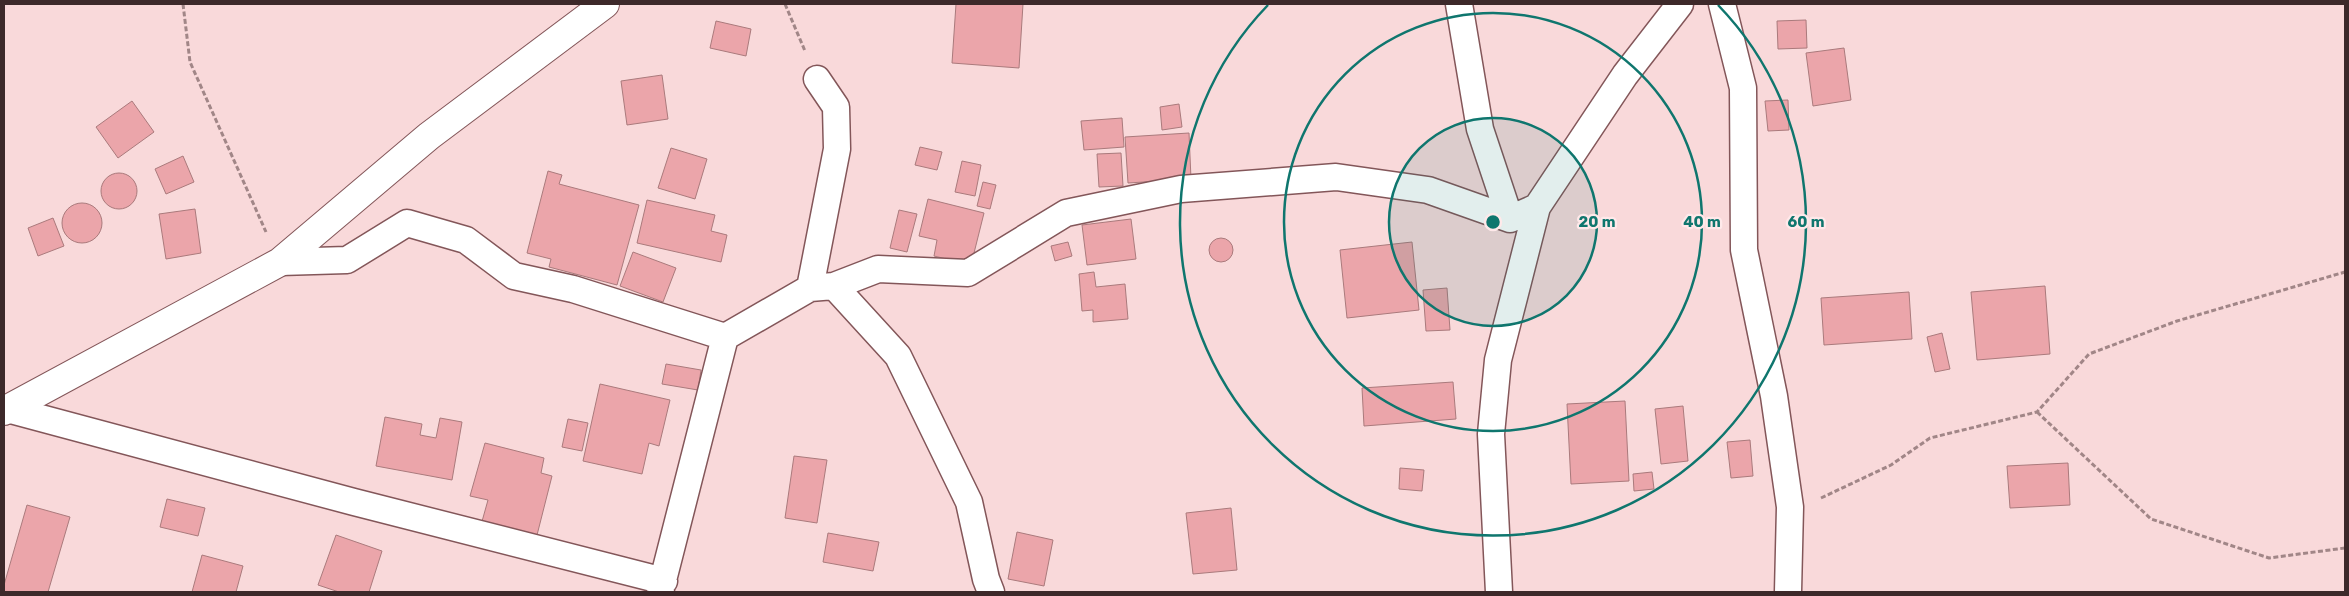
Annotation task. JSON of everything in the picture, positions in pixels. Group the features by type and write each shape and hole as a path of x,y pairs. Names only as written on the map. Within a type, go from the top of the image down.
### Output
{"main road":[{"path":"6,410 280,262 429,136 605,4"}],"street":[{"path":"1459,4 1480,129 1510,219"},
{"path":"1499,592 1492,425 1498,360 1537,207 1624,75 1680,4"},
{"path":"1722,4 1743,88 1744,250 1774,396 1790,507 1788,592"},
{"path":"817,79 836,107 837,149 822,287"},
{"path":"280,262 347,260 407,223 466,240 514,276 573,289 725,337 822,287 878,269 968,273 1066,212 1181,190 1336,177 1428,190 1510,219 1537,207"},
{"path":"822,287 898,356 969,502 986,579 991,592"},
{"path":"6,410 662,587 725,337"}],"path":[{"path":"183,4 190,62 280,262"},
{"path":"784,4 817,79"},
{"path":"1819,499 1891,465 1930,438 2037,412 2089,354 2177,321 2345,272"},
{"path":"2037,412 2151,519 2269,558 2345,548"}],"building":[{"path":"956,4 1023,4 1019,68 952,63"},
{"path":"1806,20 1807,48 1778,49 1777,21"},
{"path":"716,21 751,29 746,56 710,48"},
{"path":"1844,48 1851,100 1813,106 1806,53"},
{"path":"662,75 668,119 627,125 621,81"},
{"path":"1788,100 1789,130 1768,131 1765,101"},
{"path":"132,101 154,132 118,158 96,127"},
{"path":"1179,104 1182,127 1162,130 1160,107"},
{"path":"1122,118 1124,147 1084,150 1081,121"},
{"path":"1189,133 1191,179 1128,183 1125,137"},
{"path":"920,147 942,152 937,170 915,165"},
{"path":"671,148 707,159 695,199 658,188"},
{"path":"1121,153 1123,186 1099,187 1097,154"},
{"path":"183,156 194,182 166,194 155,169"},
{"path":"962,161 981,165 975,196 955,192"},
{"path":"548,171 562,175 559,184 639,205 617,285 549,267 551,259 527,253"},
{"path":"119,173 126,174 132,178 136,184 136,198 132,204 126,208 119,209 112,208 106,204 102,198 101,191 102,184 106,178 112,174"},
{"path":"983,182 996,185 990,209 977,206"},
{"path":"928,199 984,213 971,265 934,256 937,240 919,236"},
{"path":"647,200 715,215 711,231 727,235 721,262 637,243"},
{"path":"86,203 93,206 99,212 102,223 101,231 93,240 86,243 78,243 71,240 63,231 62,219 65,212 74,204"},
{"path":"195,209 201,253 166,259 159,214"},
{"path":"899,210 917,214 907,252 890,248"},
{"path":"53,218 64,246 38,256 28,228"},
{"path":"1131,219 1136,259 1087,265 1082,225"},
{"path":"1221,238 1230,241 1233,250 1230,259 1221,262 1212,259 1209,250 1212,241"},
{"path":"1068,242 1072,256 1055,261 1051,246"},
{"path":"1412,242 1419,310 1347,318 1340,250"},
{"path":"633,252 676,268 663,302 620,286"},
{"path":"1094,272 1096,287 1125,284 1128,319 1093,322 1093,310 1082,311 1079,274"},
{"path":"2045,286 2050,354 1977,360 1971,292"},
{"path":"1447,288 1450,330 1426,331 1423,290"},
{"path":"1909,292 1912,339 1824,345 1821,298"},
{"path":"1942,333 1950,369 1935,372 1927,337"},
{"path":"666,364 701,370 698,390 662,384"},
{"path":"1453,382 1456,419 1364,426 1362,388"},
{"path":"600,384 670,400 659,446 649,443 642,474 583,461"},
{"path":"1625,401 1629,481 1571,484 1567,404"},
{"path":"1683,406 1688,461 1661,464 1655,409"},
{"path":"385,417 422,424 420,435 436,438 440,418 462,422 452,480 376,466"},
{"path":"568,419 588,423 582,451 562,447"},
{"path":"1750,440 1753,476 1731,478 1727,442"},
{"path":"485,443 544,458 541,473 552,476 536,539 481,525 488,500 470,496"},
{"path":"794,456 827,460 817,523 785,518"},
{"path":"2068,463 2070,505 2010,508 2007,466"},
{"path":"1400,468 1424,470 1422,491 1399,489"},
{"path":"1652,472 1654,489 1634,491 1633,474"},
{"path":"167,499 205,508 198,536 160,527"},
{"path":"27,505 70,517 48,592 4,592 4,585"},
{"path":"1231,508 1237,570 1193,574 1186,513"},
{"path":"1017,532 1053,540 1044,586 1008,579"},
{"path":"828,533 879,542 873,571 823,562"},
{"path":"336,535 382,551 369,592 339,592 318,585"},
{"path":"202,555 243,566 236,592 192,592"}]}
